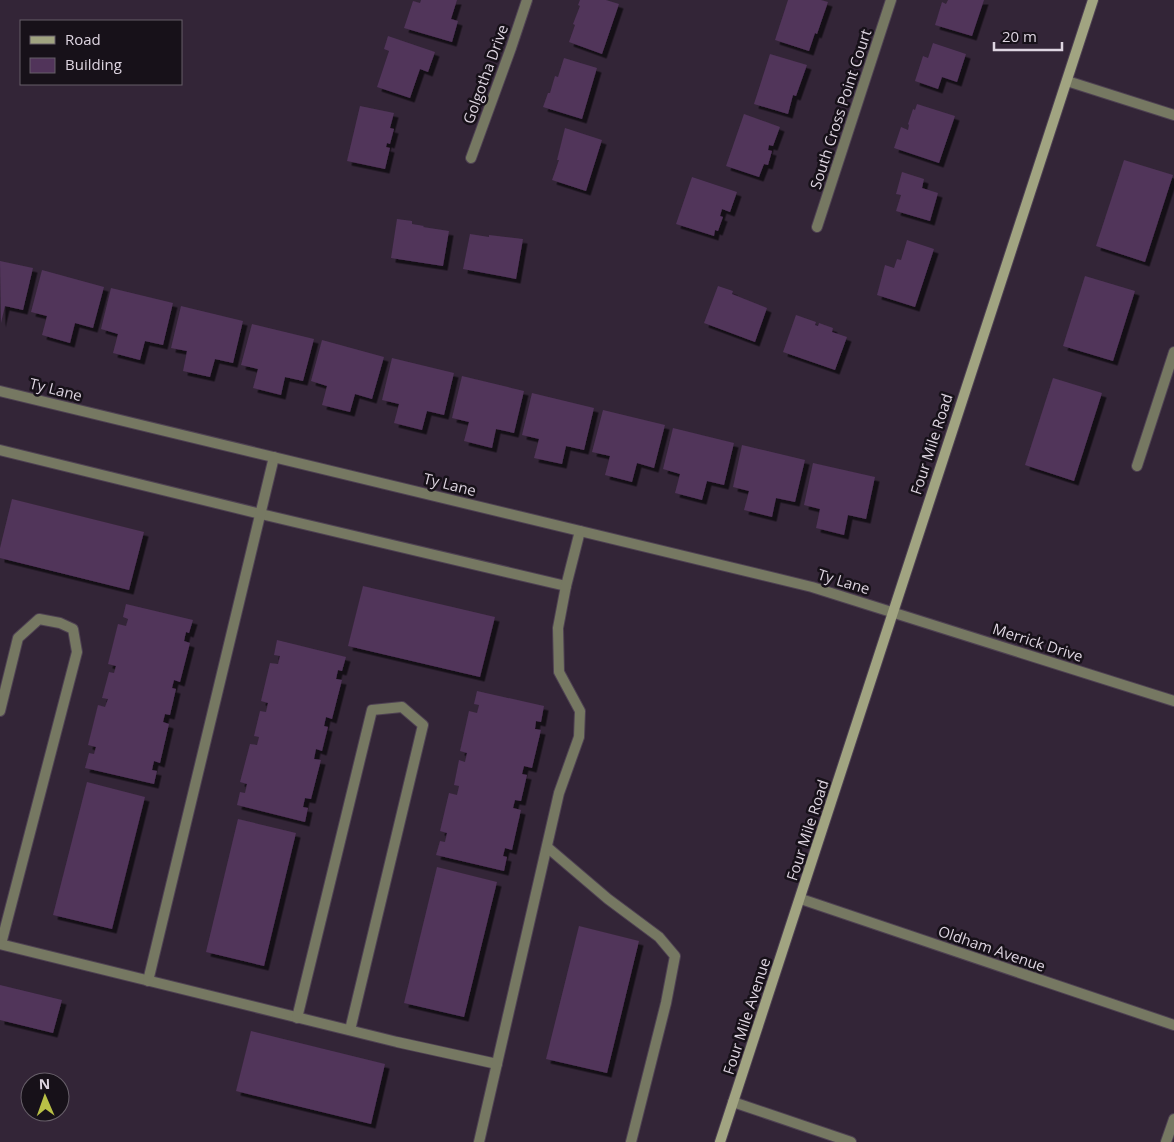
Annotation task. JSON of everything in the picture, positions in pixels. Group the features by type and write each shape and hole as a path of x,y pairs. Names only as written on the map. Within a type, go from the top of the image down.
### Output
{"street":[{"name":"Golgotha Drive","path":"470,158 512,48 527,0"},
{"name":"South Cross Point Court","path":"817,227 891,0"},
{"name":"Four Mile Road","path":"801,899 892,611 1093,0"},
{"path":"1067,81 1174,115"},
{"path":"1137,466 1174,352"},
{"name":"Ty Lane","path":"0,391 812,587 892,611"},
{"path":"0,450 566,586"},
{"path":"148,981 274,457"},
{"path":"479,1142 559,793 578,737 580,711 559,672 558,628 580,531"},
{"name":"Merrick Drive","path":"892,611 1174,701"},
{"path":"0,711 18,638 38,620 60,623 74,629 77,652 0,944 297,1018 497,1064"},
{"path":"297,1018 372,710 402,707 423,725 350,1030"},
{"path":"547,846 608,899 659,937 674,956 666,1003 631,1142"},
{"name":"Oldham Avenue","path":"801,899 1174,1025"},
{"name":"Four Mile Avenue","path":"720,1142 801,899"},
{"path":"733,1102 851,1142"},
{"path":"1166,1142 1174,1119"}],"building":[{"path":"421,0 457,0 451,19 458,21 452,42 404,28 413,1 420,3"},
{"path":"580,0 606,0 619,4 602,54 569,42 580,6 578,5"},
{"path":"788,0 821,0 828,2 809,51 775,40"},
{"path":"948,0 984,0 972,36 935,25 942,2 946,4"},
{"path":"388,36 435,52 428,72 420,69 410,98 377,87 389,51 384,49"},
{"path":"933,43 966,54 957,82 942,77 938,89 915,81 923,56 928,58"},
{"path":"770,54 807,65 796,96 793,95 788,114 754,104"},
{"path":"564,58 597,68 582,119 543,107 555,76 558,77"},
{"path":"917,104 955,116 939,163 894,148 901,127 908,130 913,109 915,110"},
{"path":"360,106 394,113 390,128 394,129 390,144 387,143 386,147 390,148 385,169 347,161"},
{"path":"744,114 780,127 773,146 769,145 768,150 772,151 768,165 764,164 759,177 726,166"},
{"path":"565,128 602,140 586,191 552,180 559,160 557,160"},
{"path":"1124,160 1173,175 1145,262 1096,246"},
{"path":"902,172 924,179 922,188 938,193 930,221 896,211 901,195 896,194"},
{"path":"692,177 737,192 730,212 722,209 720,216 723,217 718,231 715,230 714,236 676,224"},
{"path":"397,219 412,221 412,224 423,227 449,231 443,266 391,258"},
{"path":"470,234 523,239 516,279 463,269"},
{"path":"907,240 934,249 915,307 877,295 885,265 894,268 897,259 901,260"},
{"path":"0,261 33,268 23,310 5,306 1,323"},
{"path":"42,270 104,287 93,328 75,323 70,343 42,335 47,316 31,312"},
{"path":"1085,276 1135,291 1113,361 1063,346"},
{"path":"718,286 733,291 732,294 767,308 755,342 704,323"},
{"path":"111,288 173,303 163,345 145,341 140,360 113,353 118,334 101,329"},
{"path":"181,306 243,321 233,363 215,359 210,377 183,371 187,351 171,348"},
{"path":"796,315 816,322 815,325 818,326 819,323 833,328 832,332 847,337 835,370 783,352"},
{"path":"252,324 314,339 303,381 285,377 281,395 253,388 258,369 241,365"},
{"path":"322,340 384,357 372,399 355,394 350,412 322,405 327,386 311,381"},
{"path":"392,358 454,373 444,415 427,411 422,430 394,423 399,404 382,400"},
{"path":"462,376 524,391 514,433 496,429 492,448 464,441 469,422 452,418"},
{"path":"1053,378 1102,393 1074,481 1025,465"},
{"path":"532,393 594,408 584,450 566,446 562,464 534,458 539,439 522,435"},
{"path":"603,410 665,425 654,468 637,463 632,482 605,475 610,456 592,452"},
{"path":"673,428 734,443 724,485 707,481 702,500 675,493 680,474 663,469"},
{"path":"742,445 805,460 795,502 776,498 772,517 744,510 749,491 733,487"},
{"path":"813,463 875,477 866,519 848,515 844,535 816,528 820,509 804,505"},
{"path":"12,499 144,532 129,590 0,558 0,548"},
{"path":"363,586 495,617 480,677 348,646"},
{"path":"126,604 193,620 189,633 186,632 184,641 190,643 180,682 174,680 172,688 176,689 170,715 165,714 163,722 169,724 160,763 154,761 152,770 157,771 154,784 85,768 89,753 94,754 96,747 88,745 98,705 105,707 108,699 102,698 109,672 114,673 116,666 108,664 118,624 126,626 128,619 123,617"},
{"path":"277,640 346,657 342,671 338,670 336,679 342,680 332,719 326,717 324,726 328,727 322,751 316,749 314,759 321,760 311,799 305,798 303,807 308,808 305,822 237,805 240,792 245,793 247,784 240,782 250,744 257,745 259,737 254,736 260,711 266,712 268,703 261,701 270,663 278,664 280,656 274,655"},
{"path":"477,691 544,706 541,722 536,721 535,729 541,730 532,768 524,766 522,774 527,775 521,801 515,800 513,808 521,810 512,850 505,848 503,856 507,857 504,871 436,855 440,841 445,842 447,833 440,831 449,793 457,795 459,786 454,785 459,760 465,762 467,753 460,751 469,711 477,713 479,705 474,704"},
{"path":"87,782 145,797 112,929 53,915"},
{"path":"238,819 296,833 264,966 206,952"},
{"path":"437,867 497,882 464,1017 404,1003"},
{"path":"579,926 639,941 607,1073 546,1059"},
{"path":"0,985 62,1000 53,1033 0,1020"},
{"path":"251,1031 385,1064 371,1124 236,1091"}]}
